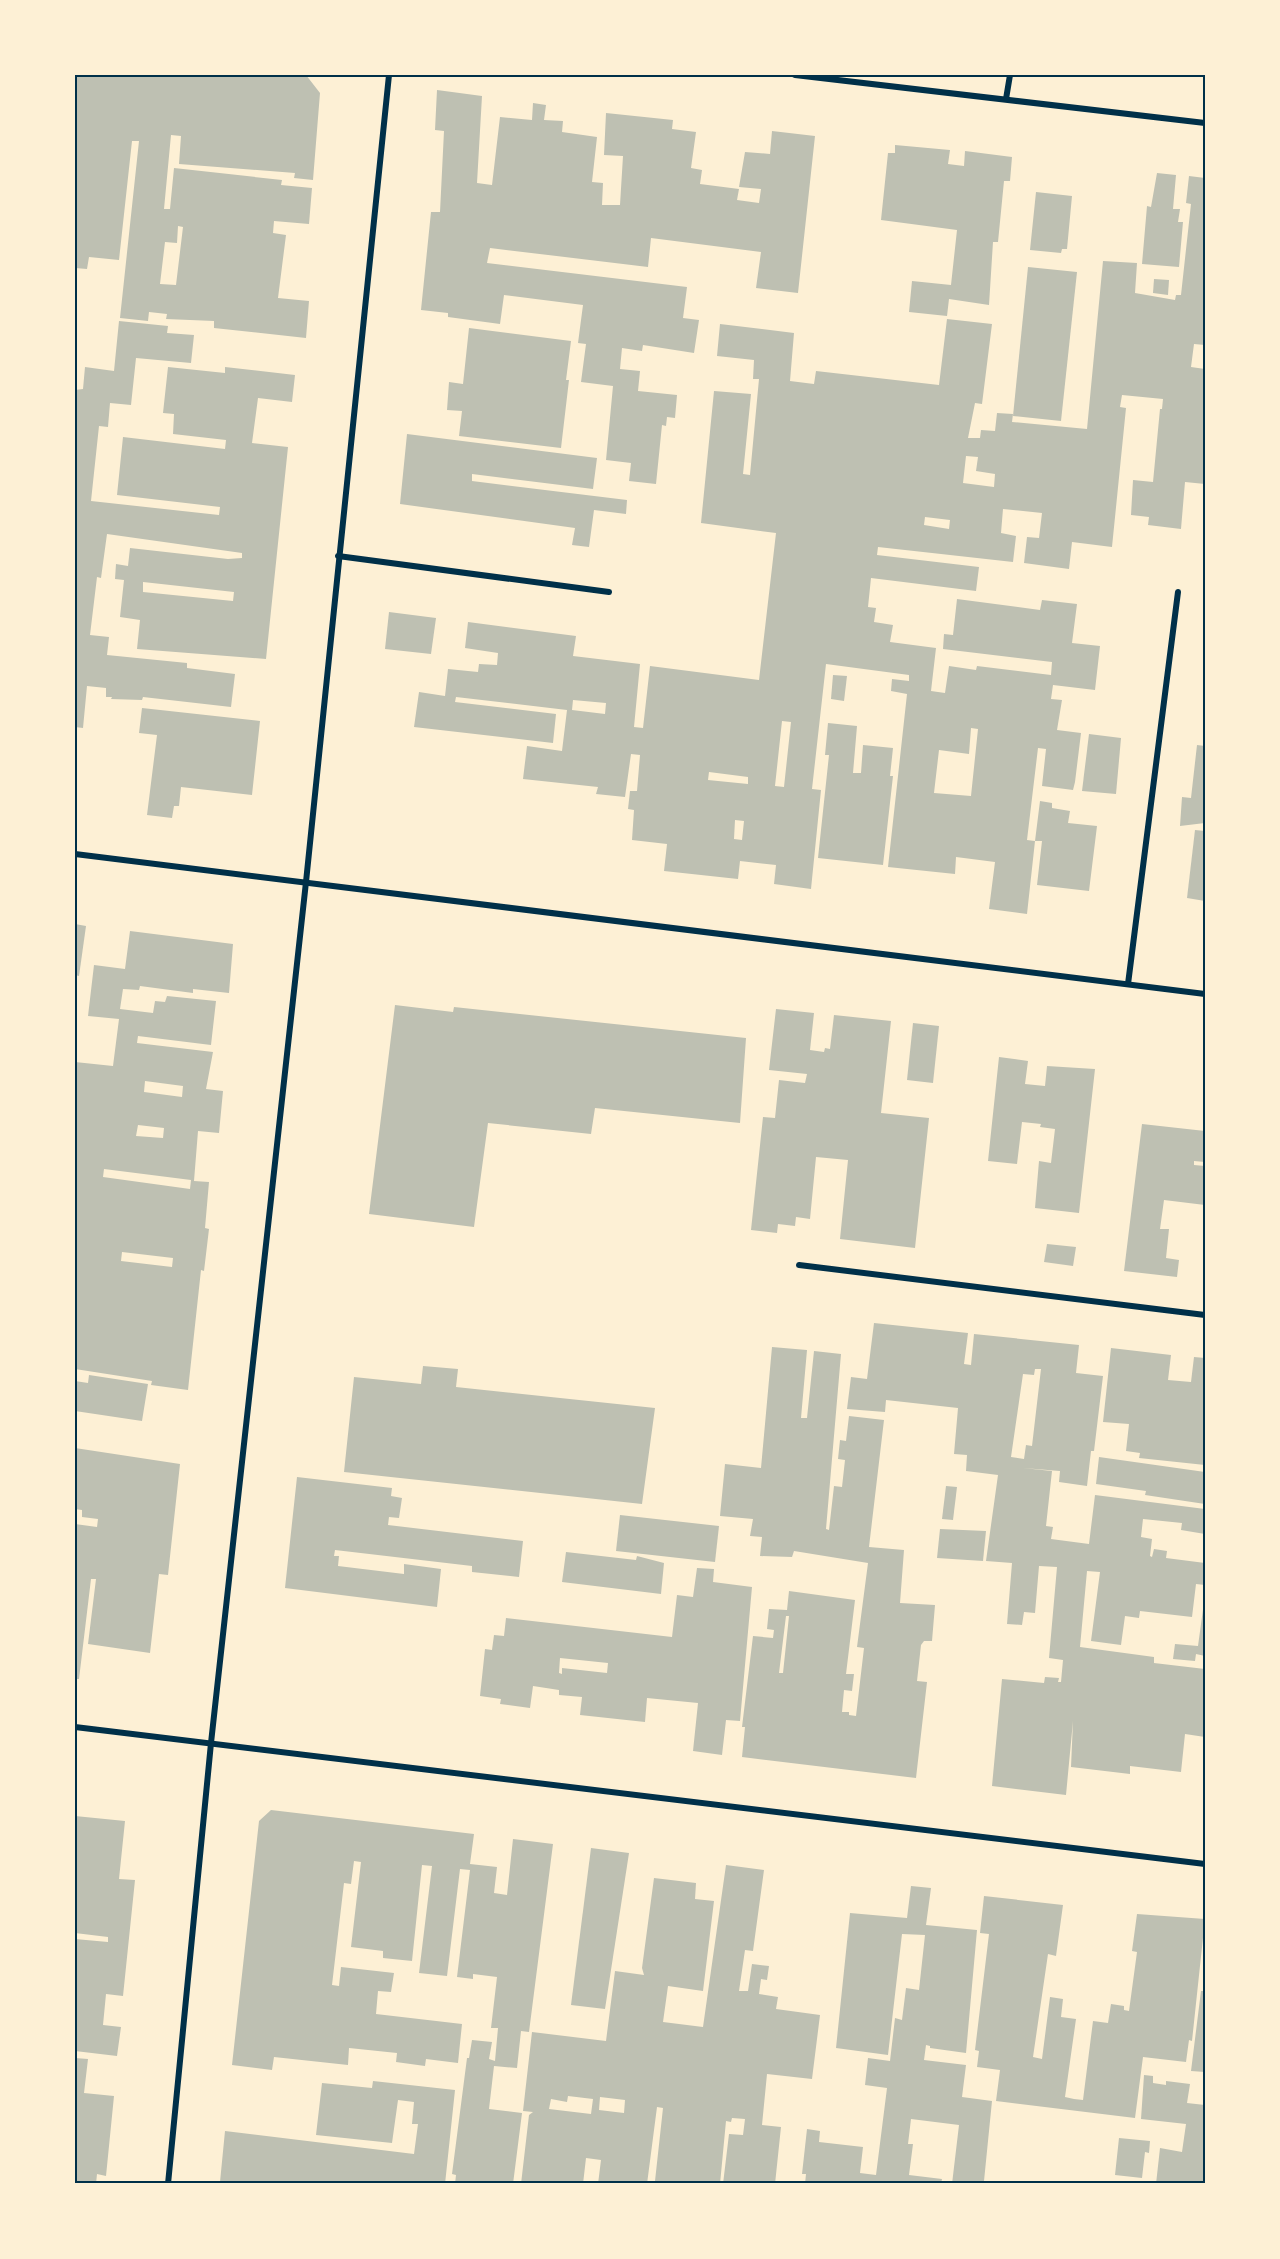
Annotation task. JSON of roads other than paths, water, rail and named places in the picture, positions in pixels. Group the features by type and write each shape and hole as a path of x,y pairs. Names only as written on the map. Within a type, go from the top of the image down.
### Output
{"street":[{"path":"168,2184 211,1743 306,882 389,75"},
{"path":"795,75 1205,123"},
{"path":"1006,99 1010,75"},
{"path":"338,556 609,592"},
{"path":"1128,984 1178,592"},
{"path":"75,854 1205,994"},
{"path":"799,1265 1205,1315"},
{"path":"75,1727 1205,1864"}]}
